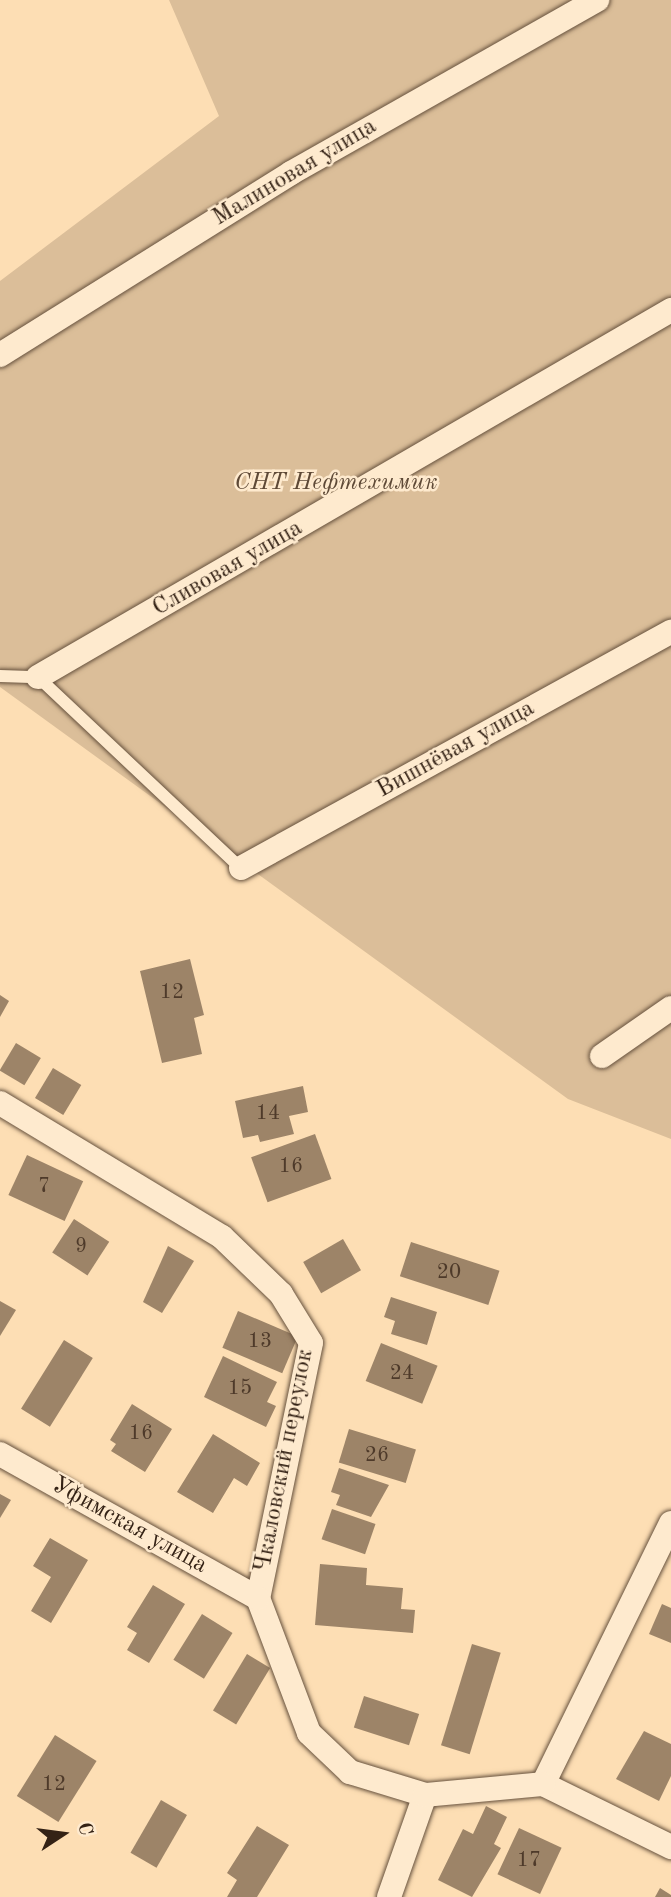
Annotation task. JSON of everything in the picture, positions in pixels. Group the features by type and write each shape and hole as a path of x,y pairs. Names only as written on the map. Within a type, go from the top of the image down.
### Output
{"street":[{"name":"Малиновая улица","path":"0,355 291,173 597,0"},
{"name":"Сливовая улица","path":"38,677 671,310"},
{"name":"Вишнёвая улица","path":"242,868 671,632"},
{"path":"602,1056 671,1008"},
{"name":"Чкаловский переулок","path":"0,1103 222,1237 281,1294 311,1343 258,1598"},
{"name":"Уфимская улица","path":"0,1454 258,1598"},
{"path":"543,1784 671,1523"},
{"path":"258,1598 309,1733 350,1772 425,1795 543,1784 671,1847"},
{"path":"389,1897 425,1795"}],"lane":[{"path":"0,676 38,677 242,868"}],"green space":[{"name":"СНТ Нефтехимик","path":"169,0 671,0 671,1139 568,1099 0,687 0,281 219,116"}],"building":[{"path":"190,959 204,1015 194,1018 202,1054 162,1063 140,971"},
{"path":"0,995 9,1001 0,1017"},
{"path":"16,1043 41,1058 24,1085 0,1071"},
{"path":"53,1068 81,1085 63,1115 35,1098"},
{"path":"303,1086 308,1112 289,1116 294,1134 260,1142 258,1135 243,1138 235,1101"},
{"path":"315,1134 331,1179 268,1202 251,1157"},
{"path":"27,1155 83,1181 65,1221 8,1195"},
{"path":"74,1219 109,1242 87,1275 52,1253"},
{"path":"343,1239 361,1270 321,1293 303,1262"},
{"path":"411,1242 499,1271 488,1305 400,1276"},
{"path":"168,1246 194,1261 162,1313 143,1302"},
{"path":"391,1297 437,1312 427,1345 391,1334 395,1321 384,1317"},
{"path":"0,1301 16,1310 0,1336"},
{"path":"238,1311 298,1336 282,1373 222,1348"},
{"path":"64,1340 93,1358 50,1427 21,1409"},
{"path":"381,1343 438,1366 422,1404 366,1381"},
{"path":"223,1356 277,1382 267,1402 276,1406 266,1427 204,1397"},
{"path":"132,1404 172,1429 145,1472 111,1451 116,1444 110,1440"},
{"path":"349,1429 416,1449 406,1483 339,1462"},
{"path":"213,1434 260,1463 247,1486 234,1478 213,1513 177,1492"},
{"path":"339,1468 389,1485 371,1517 336,1505 340,1495 331,1492"},
{"path":"0,1494 11,1500 0,1518"},
{"path":"332,1509 375,1524 365,1554 322,1539"},
{"path":"50,1538 88,1560 51,1623 31,1611 51,1577 33,1566"},
{"path":"320,1564 367,1568 366,1585 403,1588 401,1609 415,1610 413,1633 315,1625"},
{"path":"153,1585 185,1604 149,1663 127,1650 137,1633 127,1627"},
{"path":"662,1604 671,1608 671,1643 649,1634"},
{"path":"202,1614 233,1633 204,1679 173,1660"},
{"path":"472,1644 501,1653 470,1754 441,1745"},
{"path":"247,1654 270,1668 236,1724 213,1711"},
{"path":"364,1696 419,1714 409,1745 354,1727"},
{"path":"644,1731 671,1744 671,1776 659,1801 616,1779"},
{"path":"55,1735 97,1761 58,1822 17,1796"},
{"path":"161,1800 187,1815 156,1868 130,1853"},
{"path":"486,1806 507,1817 494,1844 501,1848 472,1897 438,1880 463,1829 473,1834"},
{"path":"257,1826 289,1845 257,1897 227,1897 237,1880 227,1873"},
{"path":"519,1828 562,1848 540,1894 497,1874"},
{"path":"660,1888 671,1895 671,1897 655,1897"}]}
